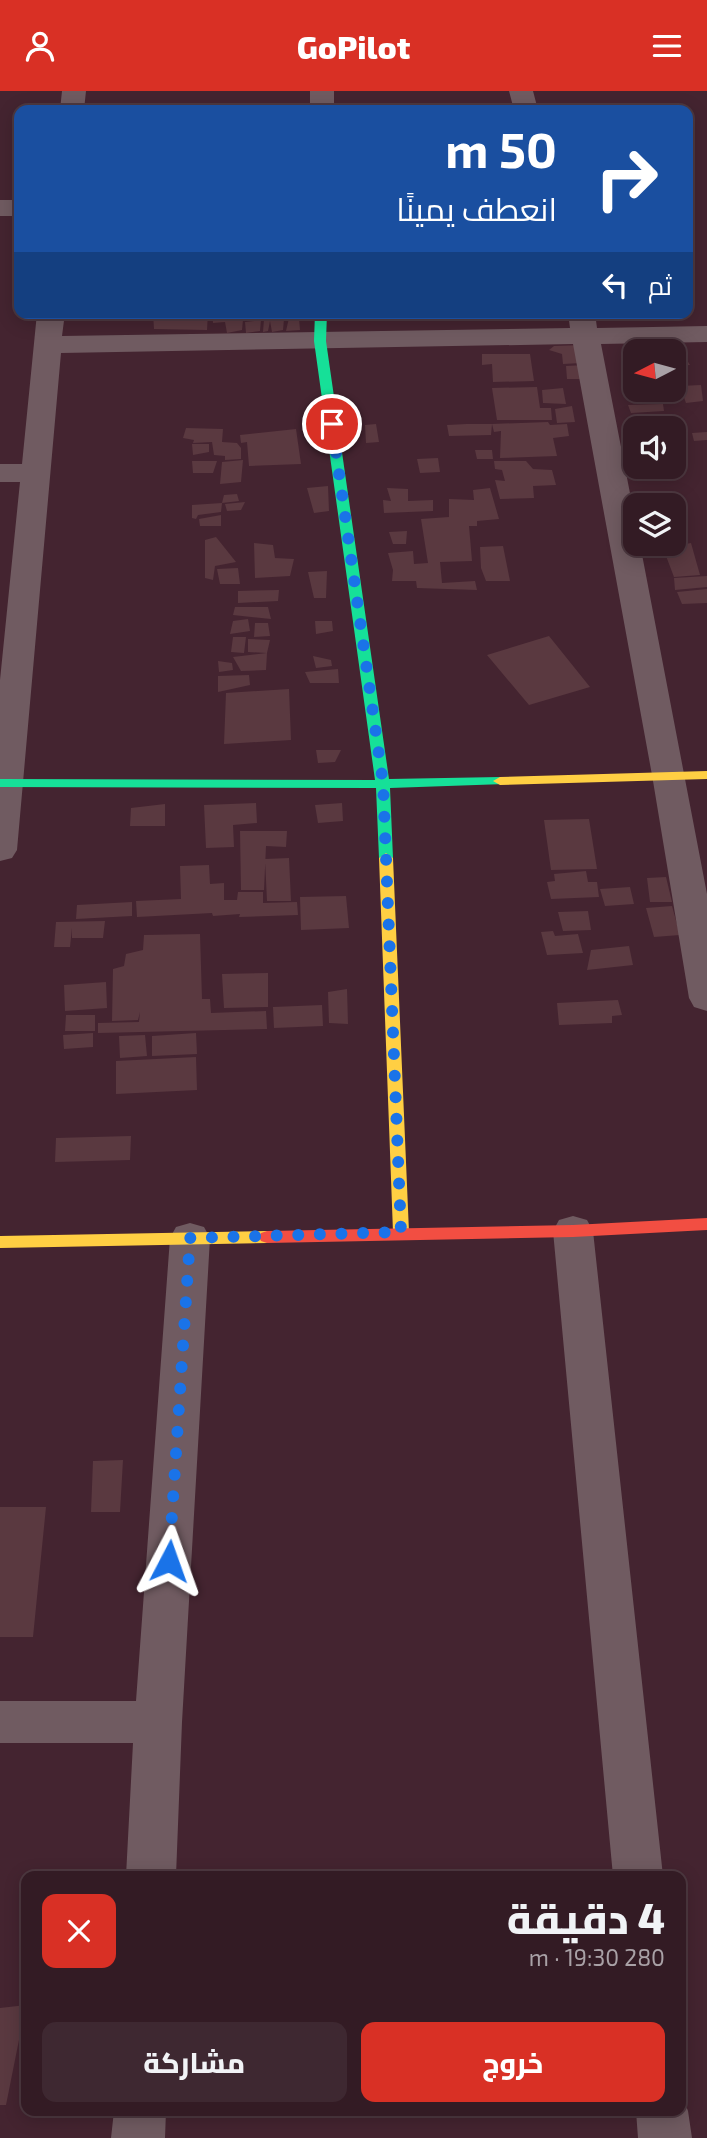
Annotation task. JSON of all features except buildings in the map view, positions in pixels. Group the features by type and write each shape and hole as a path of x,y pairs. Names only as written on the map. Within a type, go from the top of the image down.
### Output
{"street":[{"path":"0,850 4,783 50,319"},
{"path":"321,319 320,341 383,783 401,1232"},
{"path":"48,345 320,341 584,323 707,334"},
{"path":"584,323 707,998"},
{"path":"0,473 36,473"},
{"path":"4,783 383,783 707,775"},
{"path":"0,1242 573,1230 707,1224"},
{"path":"573,1230 637,1871"},
{"path":"150,1871 190,1238"},
{"path":"0,1722 158,1723"},
{"path":"138,2138 139,2116"},
{"path":"662,2116 664,2138"}],"traffic: fast":[{"path":"321,319 320,341 383,784 386,858"},
{"path":"0,783 383,784 500,781"}],"traffic: slow":[{"path":"500,781 707,775"},
{"path":"386,858 401,1232"},
{"path":"0,1242 267,1237"}],"traffic: jam":[{"path":"267,1237 573,1231 707,1224"}],"route":[{"path":"169,1561 190,1238 401,1232 383,783 332,424"}]}
